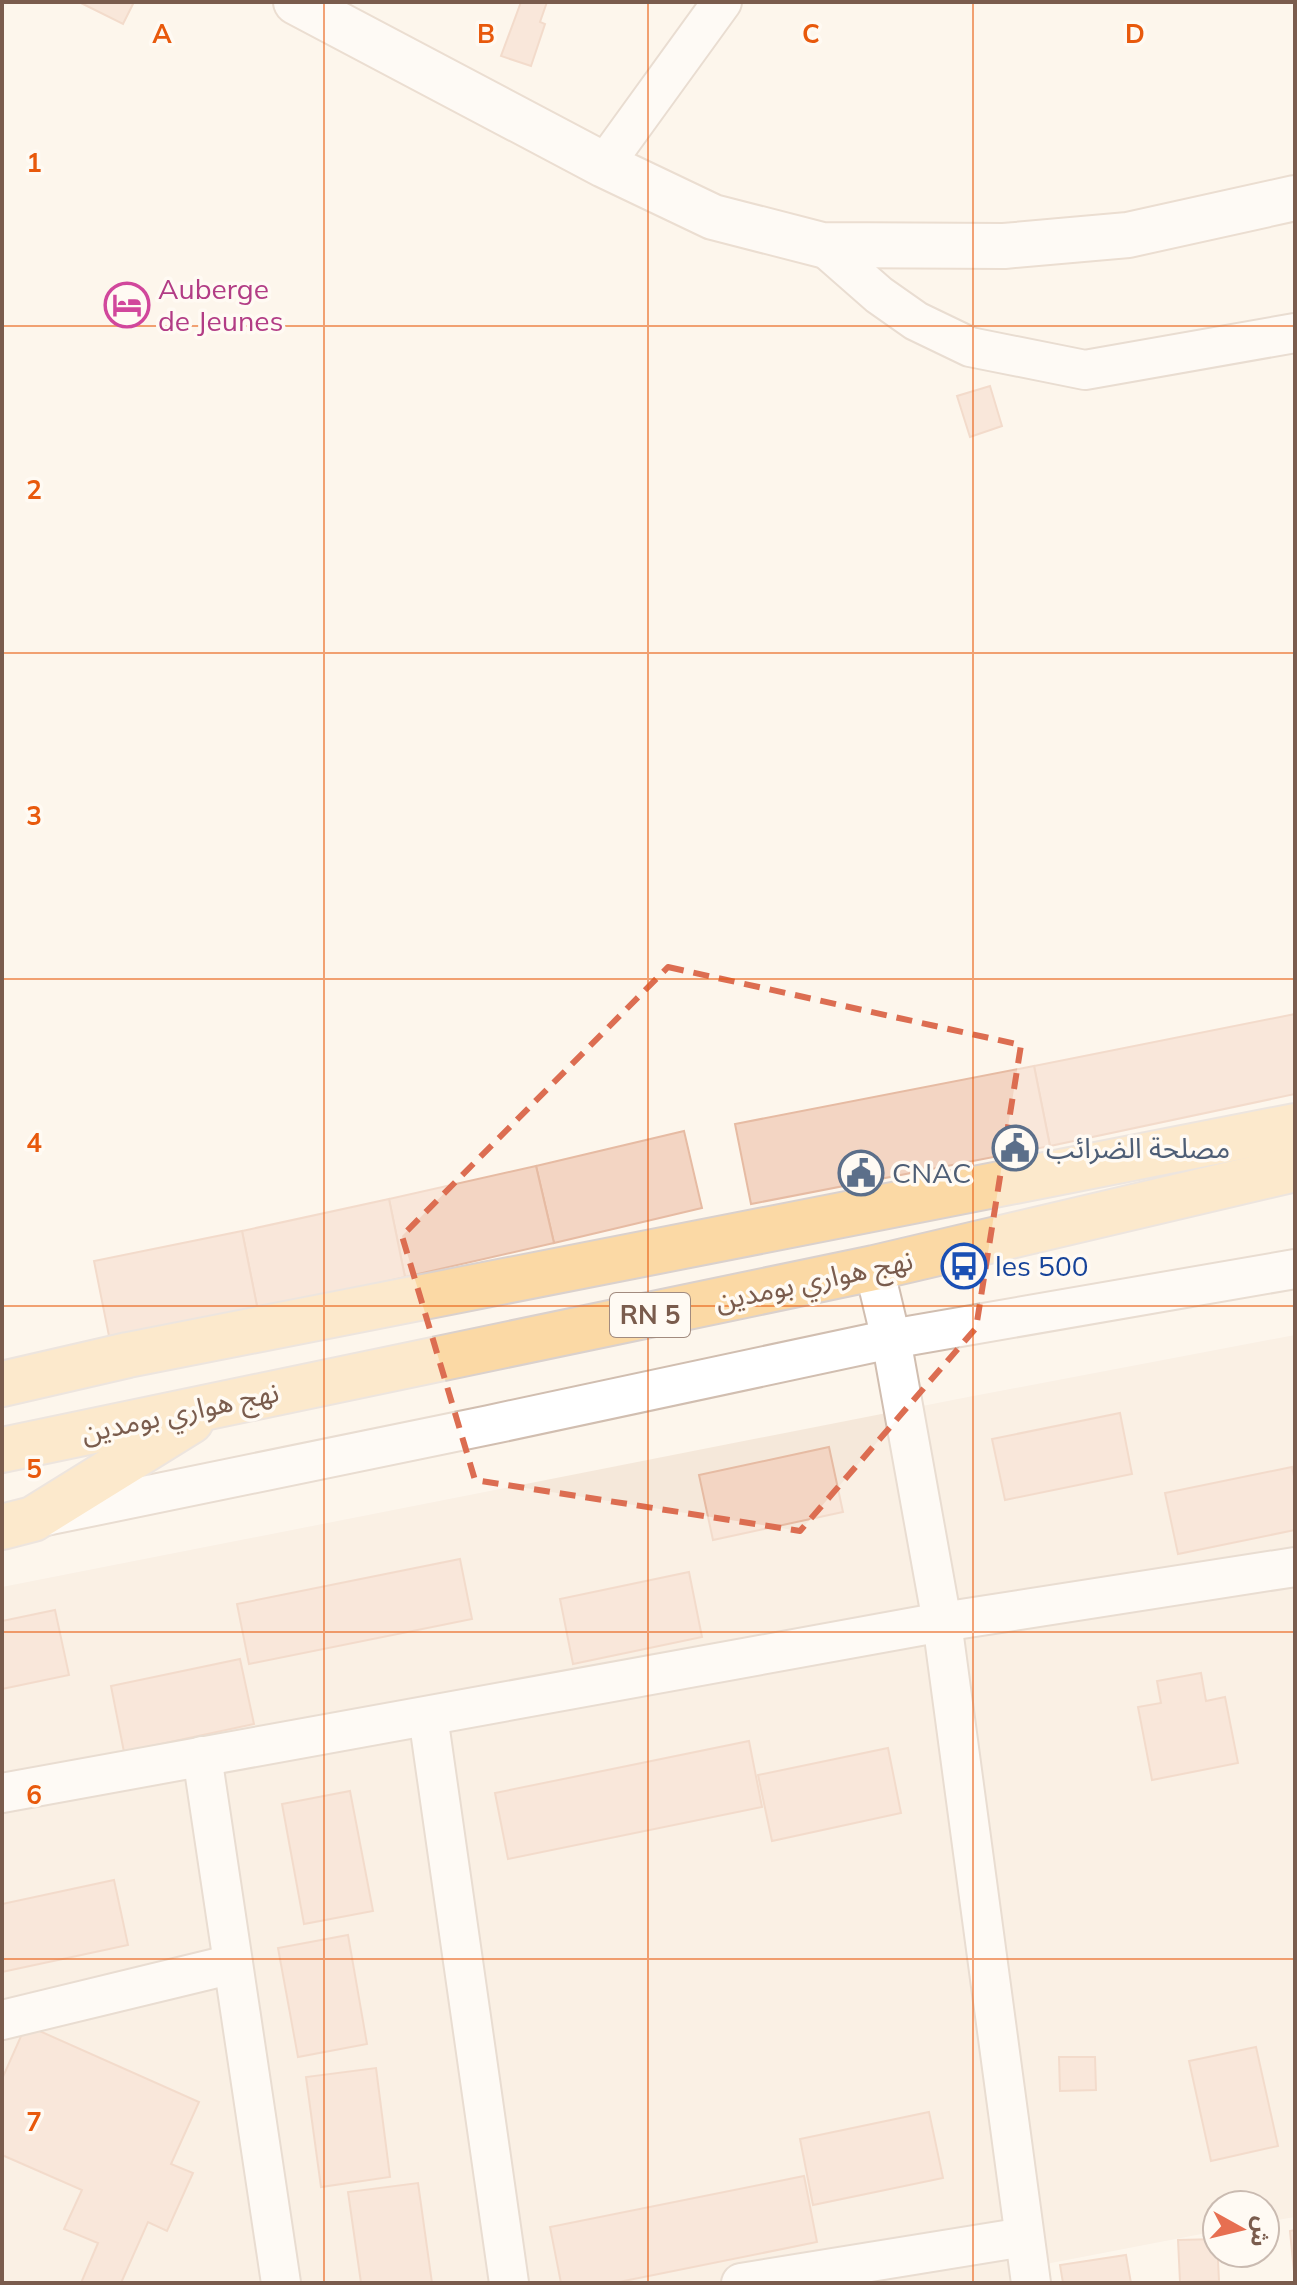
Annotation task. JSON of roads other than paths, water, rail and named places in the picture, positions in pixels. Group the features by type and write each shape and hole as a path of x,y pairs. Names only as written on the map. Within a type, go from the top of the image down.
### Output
{"main road":[{"name":"نهج هواري بومدين","path":"2,1384 128,1355 1295,1126"},
{"name":"نهج هواري بومدين","path":"2,1450 874,1268 1295,1169"},
{"path":"18,1523 217,1405"}],"street":[{"path":"296,2 604,165 713,217 822,245 1004,246 1128,235 1295,198"},
{"path":"604,165 722,2"},
{"path":"822,245 879,295 916,321 970,347 1085,370 1295,333"},
{"path":"874,1268 891,1339 942,1622 1031,2283"},
{"path":"18,1523 891,1339 1295,1269"},
{"path":"2,1793 942,1622 1295,1567"},
{"path":"428,1716 509,2283"},
{"path":"202,1756 281,2283"},
{"path":"2,2020 233,1964"},
{"path":"741,2283 1024,2237"}],"place":[{"name":"Auberge de Jeunes","path":"127,305"},
{"name":"مصلحة الضرائب","path":"1015,1148"},
{"name":"CNAC","path":"861,1173"},
{"name":"les 500","path":"964,1266"}]}
